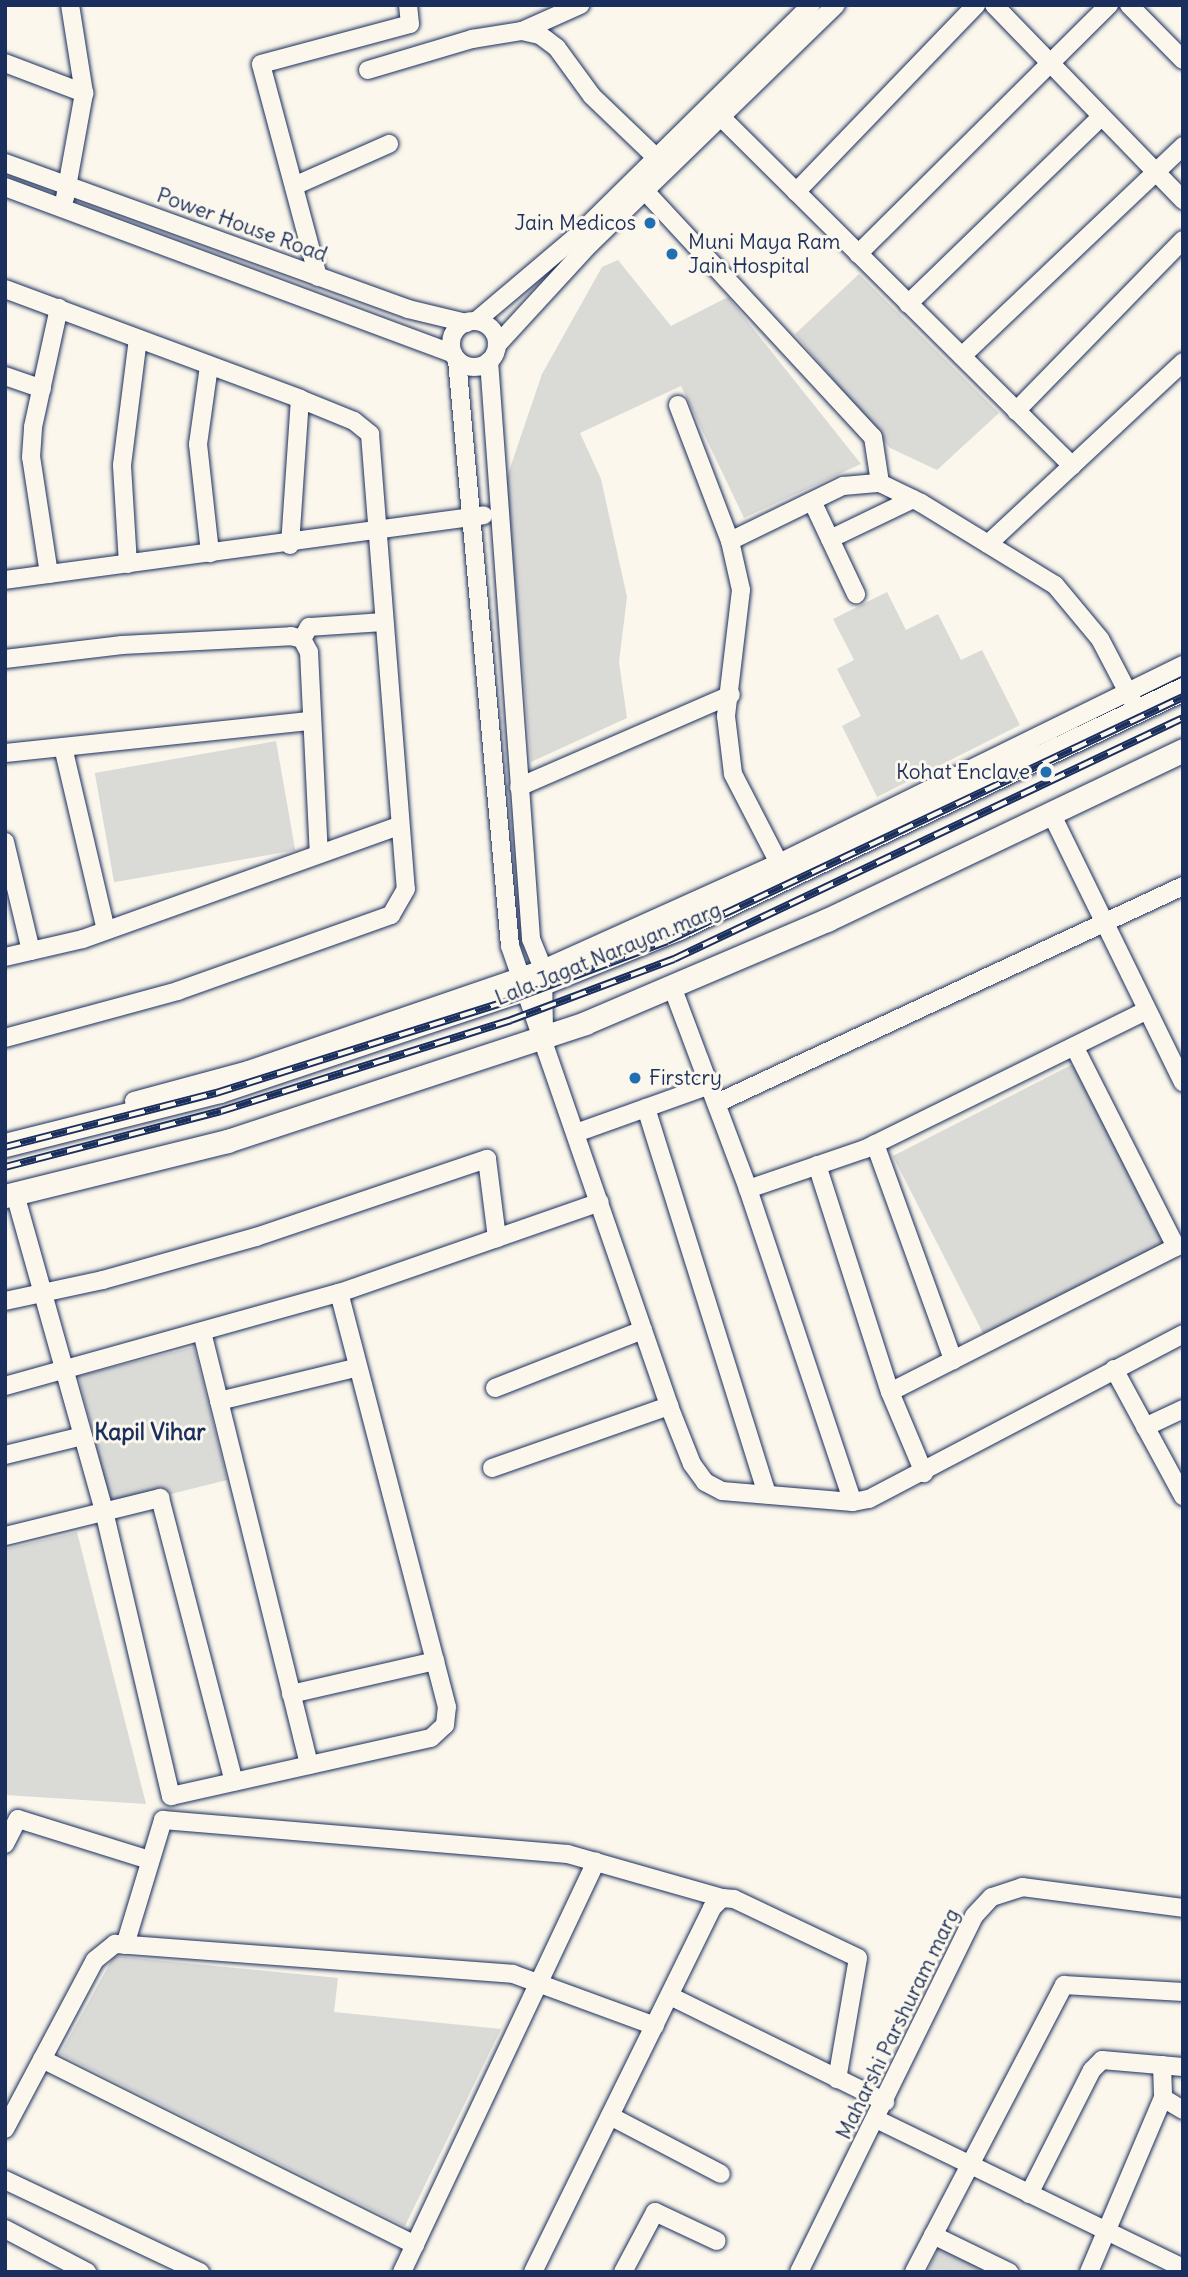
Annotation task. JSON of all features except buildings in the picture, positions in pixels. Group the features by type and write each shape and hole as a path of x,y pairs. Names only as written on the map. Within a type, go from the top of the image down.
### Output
{"main road":[{"name":"Lala Jagat Narayan marg","path":"5,1145 220,1091 532,979 784,870 1132,701 1183,689"},
{"path":"10,1195 227,1141 544,1037 673,989 1183,750"}],"street":[{"path":"62,209 84,93 70,5"},
{"path":"318,277 261,64 410,24 408,5"},
{"path":"368,70 472,39 522,30 580,5"},
{"path":"811,5 662,163 645,191 497,345 489,361 532,979 544,1037 669,1406 692,1464 705,1482 722,1490 853,1502 869,1499 924,1473 1183,1334"},
{"path":"532,979 510,946 474,516 454,332 471,322 721,117 836,5"},
{"path":"796,192 976,5"},
{"path":"994,5 1183,200"},
{"path":"858,254 1109,5"},
{"path":"1129,5 1183,60"},
{"path":"522,30 540,35 557,48 592,96 662,163"},
{"path":"5,63 84,93"},
{"path":"721,117 1072,466"},
{"path":"908,304 1101,117"},
{"path":"294,186 389,144"},
{"path":"962,356 1183,146"},
{"name":"Power House Road","path":"5,163 408,309 471,322"},
{"path":"5,187 455,357 470,367 489,361"},
{"path":"645,191 873,437 880,483"},
{"path":"1016,411 1183,240"},
{"path":"5,289 300,399 354,421 370,434 375,450 376,532 397,827 406,888 391,915 178,991 5,1038"},
{"path":"49,574 31,457 59,309"},
{"path":"471,322 489,326 497,345"},
{"path":"128,564 122,464 138,339"},
{"path":"988,544 1183,362"},
{"path":"209,366 198,444 210,553"},
{"path":"5,376 42,389"},
{"path":"290,545 300,399"},
{"path":"678,405 730,541 741,590 727,747 733,774 784,870"},
{"path":"730,541 844,486 860,481 880,483 913,499 1055,585 1100,639 1132,701 1183,665"},
{"path":"830,539 913,499"},
{"path":"813,503 856,594"},
{"path":"5,580 290,545 498,514"},
{"path":"302,639 309,626 382,622"},
{"path":"5,659 121,645 291,636 302,639 309,652 309,721 319,854"},
{"path":"519,787 731,695"},
{"path":"5,753 309,721"},
{"path":"63,747 106,930"},
{"path":"1051,813 1183,1082"},
{"path":"5,957 106,930 397,827"},
{"path":"5,842 32,951"},
{"path":"717,1103 1183,886"},
{"path":"5,1134 248,1070 532,979"},
{"path":"673,989 748,1189 853,1502"},
{"path":"748,1189 875,1144 1147,1010"},
{"path":"890,1392 1179,1245 1074,1046"},
{"path":"576,1133 710,1085"},
{"path":"646,1108 767,1495"},
{"path":"875,1144 953,1360"},
{"path":"5,1301 103,1280 256,1237 488,1159 497,1238"},
{"path":"817,1165 890,1392 924,1473"},
{"path":"10,1195 42,1292 104,1511 171,1796 431,1738 445,1725 447,1707 339,1293"},
{"path":"5,1386 65,1372 339,1293 600,1202"},
{"path":"495,1388 643,1331"},
{"path":"202,1332 309,1765"},
{"path":"219,1401 358,1367"},
{"path":"1114,1369 1183,1496"},
{"path":"492,1468 669,1406"},
{"path":"1146,1427 1183,1409"},
{"path":"5,1455 83,1436"},
{"path":"5,1536 160,1498 234,1782"},
{"path":"291,1694 435,1661"},
{"path":"5,1844 18,1819 150,1860"},
{"path":"125,1945 163,1820 568,1854 722,1898 734,1899 858,1958 837,2078"},
{"path":"402,2272 596,1862"},
{"name":"Maharshi Parshuram marg","path":"799,2272 885,2102 974,1916 992,1897 1022,1887 1183,1908"},
{"path":"533,2272 712,1908 722,1898"},
{"path":"5,2129 95,1960 103,1950 125,1945 513,1974 655,2026"},
{"path":"914,2272 1064,1985 1183,1992"},
{"path":"670,1996 885,2102"},
{"path":"1029,2194 1092,2070 1102,2060 1118,2058 1183,2067"},
{"path":"42,2059 415,2245"},
{"path":"1089,2272 1163,2098 1162,2065"},
{"path":"1163,2098 1183,2110"},
{"path":"610,2116 721,2174"},
{"path":"876,2119 1029,2194 1109,2229 1175,2268"},
{"path":"5,2180 200,2272"},
{"path":"622,2272 655,2212 717,2241"},
{"path":"5,2229 87,2272"},
{"path":"933,2235 1009,2272"}],"shaded area":[{"path":"618,260 671,326 728,297 861,464 744,518 681,386 580,433 601,479 627,597 619,662 627,718 531,762 506,480 542,374 602,267"},
{"path":"859,274 999,413 937,470 890,448 795,334"},
{"path":"887,592 906,630 938,614 961,660 982,650 1020,725 877,797 842,726 861,716 837,669 854,660 833,619"},
{"path":"276,741 295,850 114,882 95,773"},
{"path":"1087,1057 1182,1243 988,1342 893,1156"},
{"path":"194,1347 227,1480 112,1509 79,1376"},
{"path":"77,1532 146,1804 5,1795 5,1549"},
{"path":"114,1956 338,1978 334,2012 501,2029 405,2226 60,2054"},
{"path":"945,2235 1020,2272 927,2272"}],"railway":[{"path":"5,1147 216,1093 505,1002 667,941 1183,697"},
{"path":"5,1167 221,1111 511,1020 674,959 1183,718"}],"place":[{"name":"Jain Medicos","path":"650,223"},
{"name":"Muni Maya Ram Jain Hospital","path":"672,254"},
{"name":"Kohat Enclave","path":"1046,772"},
{"name":"Firstcry","path":"635,1078"}],"district":[{"name":"Kapil Vihar","path":"150,1432"}]}
